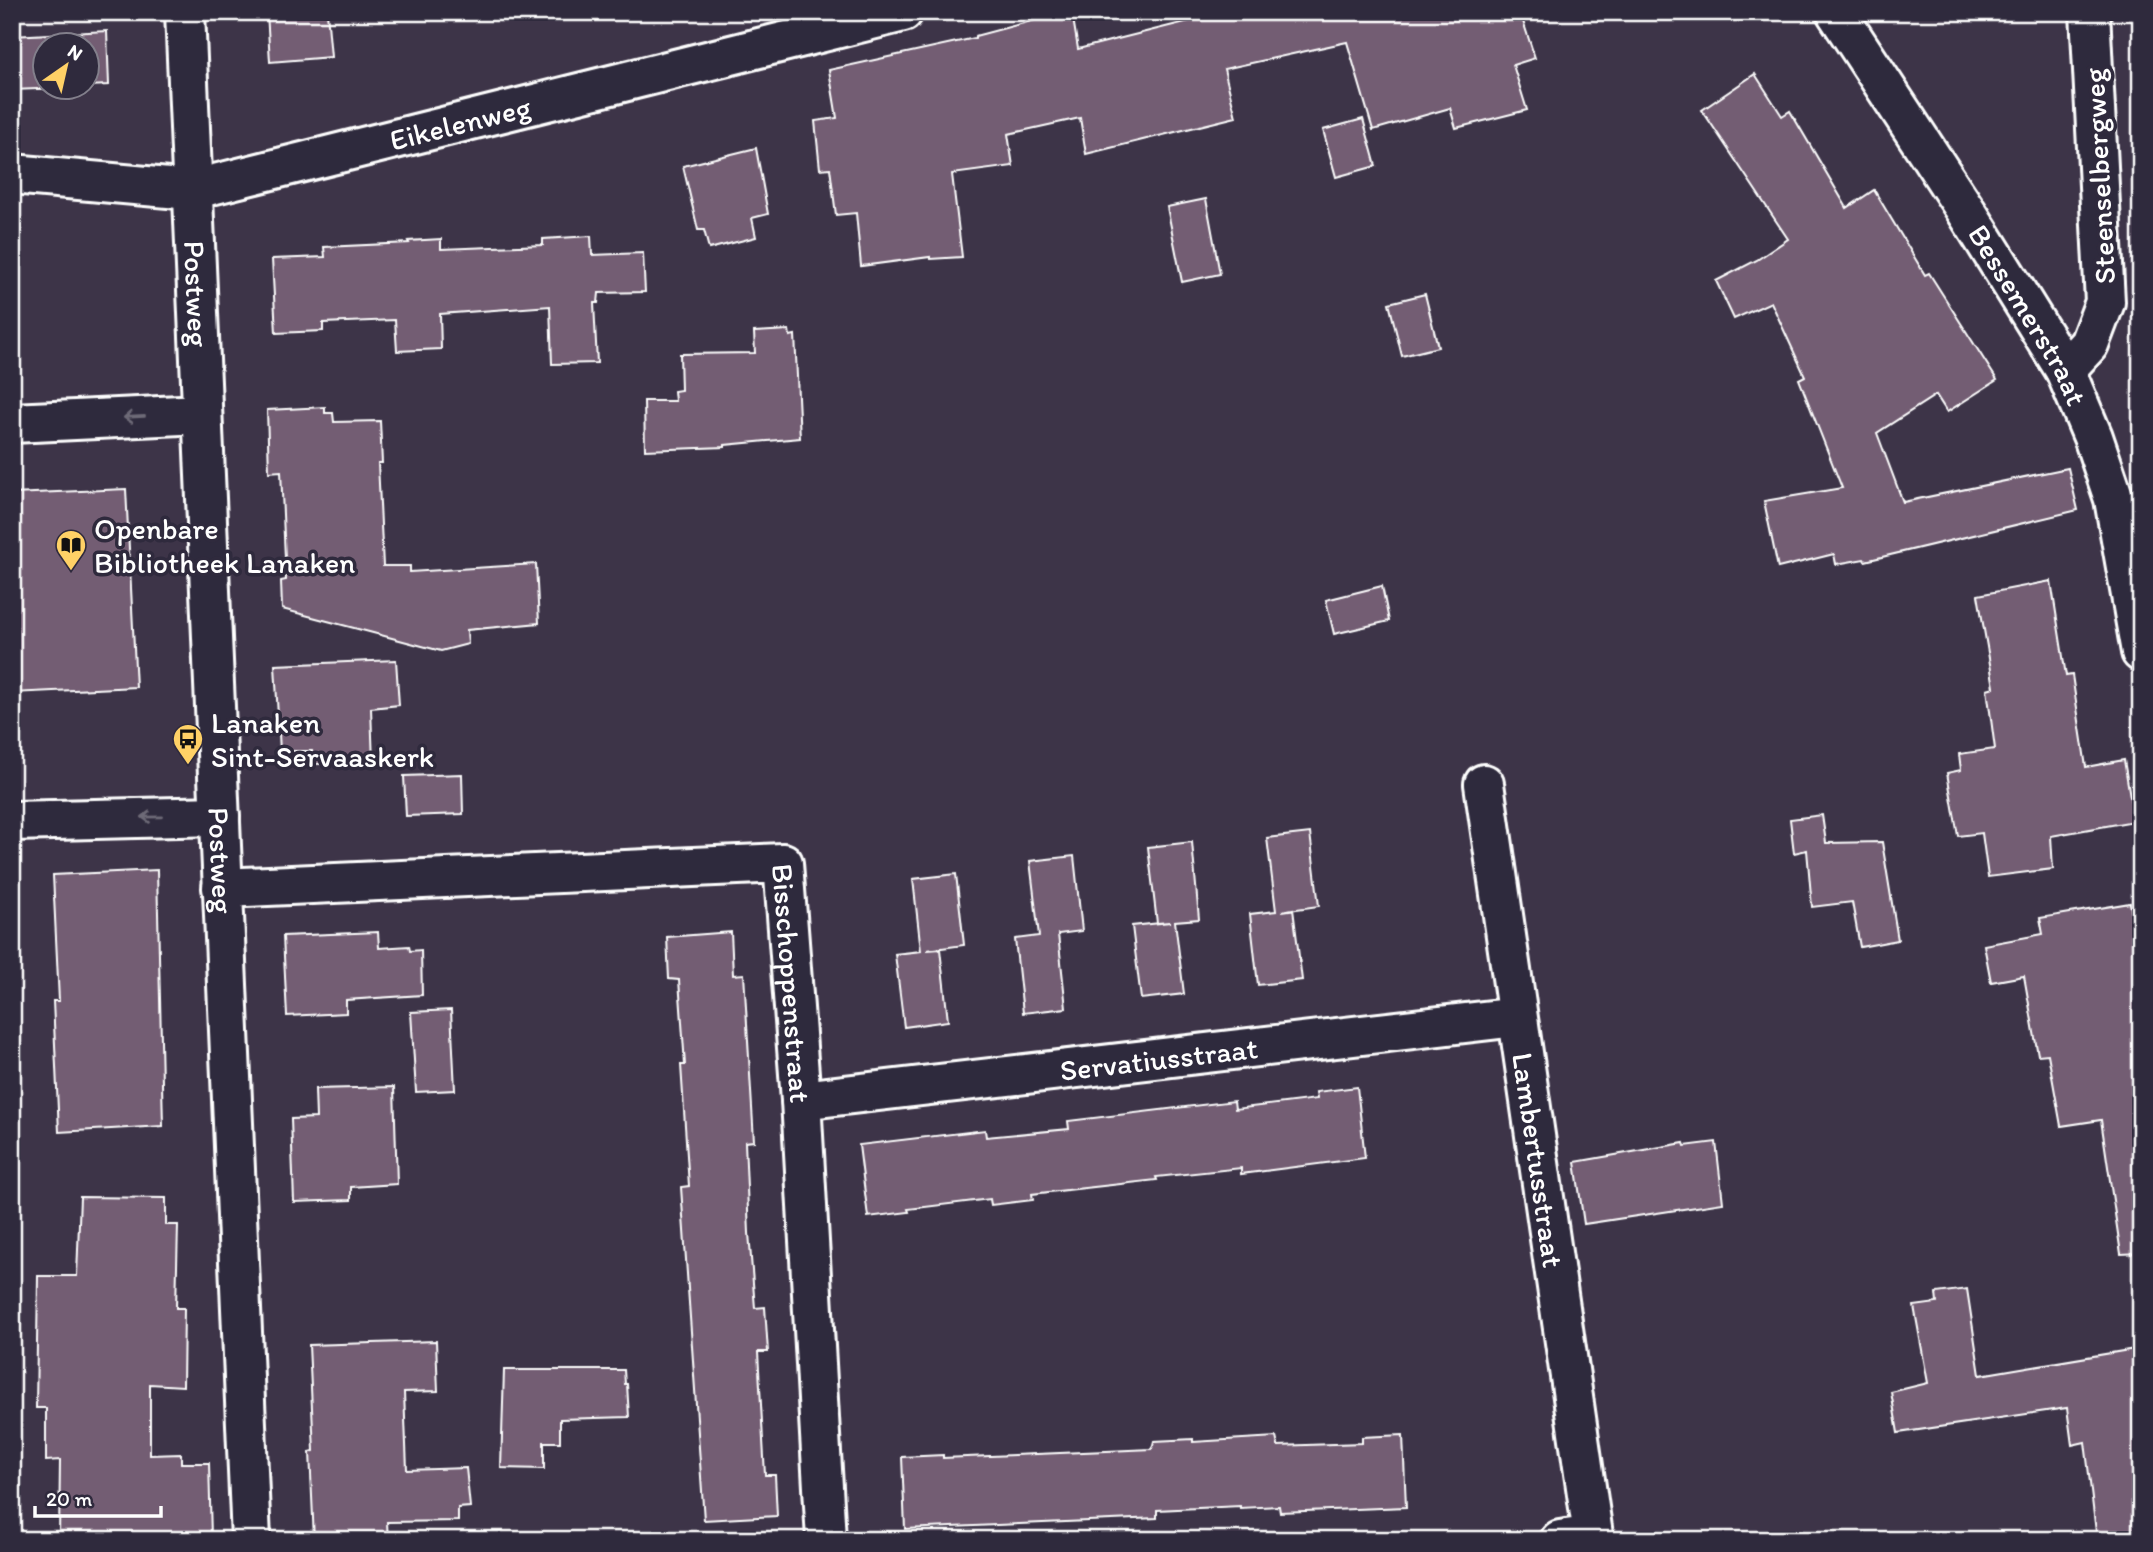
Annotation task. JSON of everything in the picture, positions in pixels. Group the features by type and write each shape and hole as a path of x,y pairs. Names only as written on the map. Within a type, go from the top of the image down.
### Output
{"street":[{"name":"Postweg","path":"185,12 251,1540"},
{"name":"Eikelenweg","path":"12,174 191,190 903,12"},
{"name":"Bessemerstraat","path":"1836,12 1965,209 2065,370 2093,437 2114,499 2141,652"},
{"name":"Steenselbergweg","path":"2065,370 2089,344 2105,302 2090,12"},
{"path":"12,423 202,414"},
{"name":"Lambertusstraat","path":"1484,784 1517,1017 1577,1537"},
{"path":"12,821 220,816"},
{"name":"Bisschoppenstraat","path":"222,888 783,863 801,1100 826,1540"},
{"name":"Servatiusstraat","path":"801,1100 1517,1017"}],"building":[{"path":"267,12 327,12 331,57 270,62"},
{"path":"1072,12 1078,49 1225,12 1520,12 1535,58 1513,65 1527,110 1456,128 1450,108 1373,130 1347,42 1224,69 1236,117 1086,154 1080,118 1008,134 1013,166 952,174 962,257 930,257 861,266 856,213 836,215 830,168 820,169 815,121 837,118 829,70 975,38 1039,19 1039,16"},
{"path":"107,31 109,85 102,85 102,32 88,32"},
{"path":"32,35 32,89 12,90 12,36"},
{"path":"1755,74 1782,116 1790,111 1847,208 1874,190 1925,275 1929,273 1997,380 1947,412 1936,395 1877,433 1903,502 2068,468 2078,510 1865,561 1836,564 1834,554 1778,568 1764,501 1842,488 1799,379 1805,376 1771,302 1734,319 1716,281 1757,260 1788,239 1702,110"},
{"path":"1363,119 1376,166 1336,177 1323,130"},
{"path":"756,148 768,214 752,218 756,237 709,249 704,230 698,230 683,166"},
{"path":"1206,199 1220,274 1182,282 1167,207"},
{"path":"591,236 592,255 643,253 645,292 599,293 598,303 594,303 597,363 552,364 550,306 440,314 441,349 397,351 395,320 323,323 323,331 276,333 272,259 325,257 324,247 441,239 441,249 543,245 543,239"},
{"path":"1425,294 1438,347 1402,356 1389,303"},
{"path":"789,330 790,336 795,335 800,438 725,447 645,450 644,401 675,401 674,391 681,390 680,354 755,353 754,332"},
{"path":"325,407 325,413 333,413 334,422 380,421 382,463 378,463 383,566 410,566 410,572 536,564 539,623 467,630 468,644 441,651 282,609 281,581 286,580 281,471 269,472 267,410"},
{"name":"Openbare Bibliotheek Lanaken","path":"126,489 136,687 12,693 12,494"},
{"path":"2051,581 2066,676 2072,675 2086,767 2124,760 2134,821 2051,836 2053,869 1988,877 1982,833 1958,836 1947,773 1961,770 1959,754 1995,749 1987,689 1994,687 1978,595"},
{"path":"1382,586 1389,621 1334,634 1326,600"},
{"path":"396,660 399,705 371,708 373,763 313,764 312,751 280,751 275,665"},
{"path":"462,774 463,814 406,816 404,776"},
{"path":"1822,815 1826,843 1882,842 1898,940 1860,947 1852,902 1812,907 1807,850 1794,853 1790,819"},
{"path":"1310,833 1319,906 1293,910 1302,980 1258,985 1250,914 1276,911 1267,838"},
{"path":"1192,842 1199,919 1175,921 1184,994 1141,999 1132,926 1170,922 1157,923 1148,847"},
{"path":"1074,856 1082,931 1058,934 1066,1008 1023,1013 1015,939 1039,936 1030,861"},
{"path":"157,870 163,1126 59,1132 53,1001 59,1001 53,875"},
{"path":"956,874 964,945 927,950 940,949 948,1021 904,1027 895,954 921,951 913,879"},
{"path":"2130,903 2141,964 2141,1253 2121,1254 2101,1120 2061,1126 2048,1054 2038,1055 2024,976 1991,982 1984,945 2043,934 2040,918"},
{"path":"378,932 379,948 409,946 410,951 421,950 422,995 346,1000 346,1013 287,1016 283,936"},
{"path":"731,932 733,975 744,974 754,1141 745,1142 749,1233 755,1308 765,1307 768,1352 758,1352 765,1475 775,1475 777,1516 704,1520 681,1187 689,1186 681,1065 685,1065 679,980 669,979 667,937"},
{"path":"451,1010 455,1090 416,1092 411,1012"},
{"path":"394,1087 397,1184 351,1187 351,1200 294,1202 291,1119 316,1118 315,1089"},
{"path":"1357,1087 1365,1158 1241,1174 1241,1168 1156,1177 1157,1180 1032,1194 1033,1200 991,1205 990,1199 868,1217 859,1145 985,1130 986,1137 1069,1129 1068,1121 1234,1101 1235,1109 1317,1099 1316,1092"},
{"path":"1716,1142 1723,1203 1584,1224 1575,1162 1684,1143 1685,1146"},
{"path":"80,1197 166,1198 166,1225 178,1225 176,1308 184,1308 183,1386 150,1384 150,1455 181,1454 181,1463 209,1463 211,1537 59,1540 60,1460 46,1461 46,1408 36,1408 38,1276 77,1276"},
{"path":"1967,1289 1980,1375 2141,1348 2141,1540 2102,1540 2101,1532 2096,1532 2085,1442 2072,1445 2067,1408 1898,1433 1891,1392 1928,1383 1914,1306 1937,1303 1936,1293"},
{"path":"436,1341 438,1391 404,1392 407,1470 466,1468 470,1507 458,1508 458,1521 387,1522 388,1540 314,1540 310,1452 314,1451 309,1345"},
{"path":"504,1370 624,1370 629,1417 560,1419 560,1442 544,1442 544,1469 501,1468"},
{"path":"1403,1435 1406,1507 1280,1512 1279,1506 1240,1506 1157,1510 1157,1518 905,1529 902,1457 943,1455 943,1458 1152,1449 1154,1441 1193,1439 1193,1442 1276,1437 1278,1446 1362,1443 1362,1437"}],"place":[{"name":"Openbare Bibliotheek Lanaken","path":"71,572"},
{"name":"Lanaken Sint-Servaaskerk","path":"188,766"}]}
